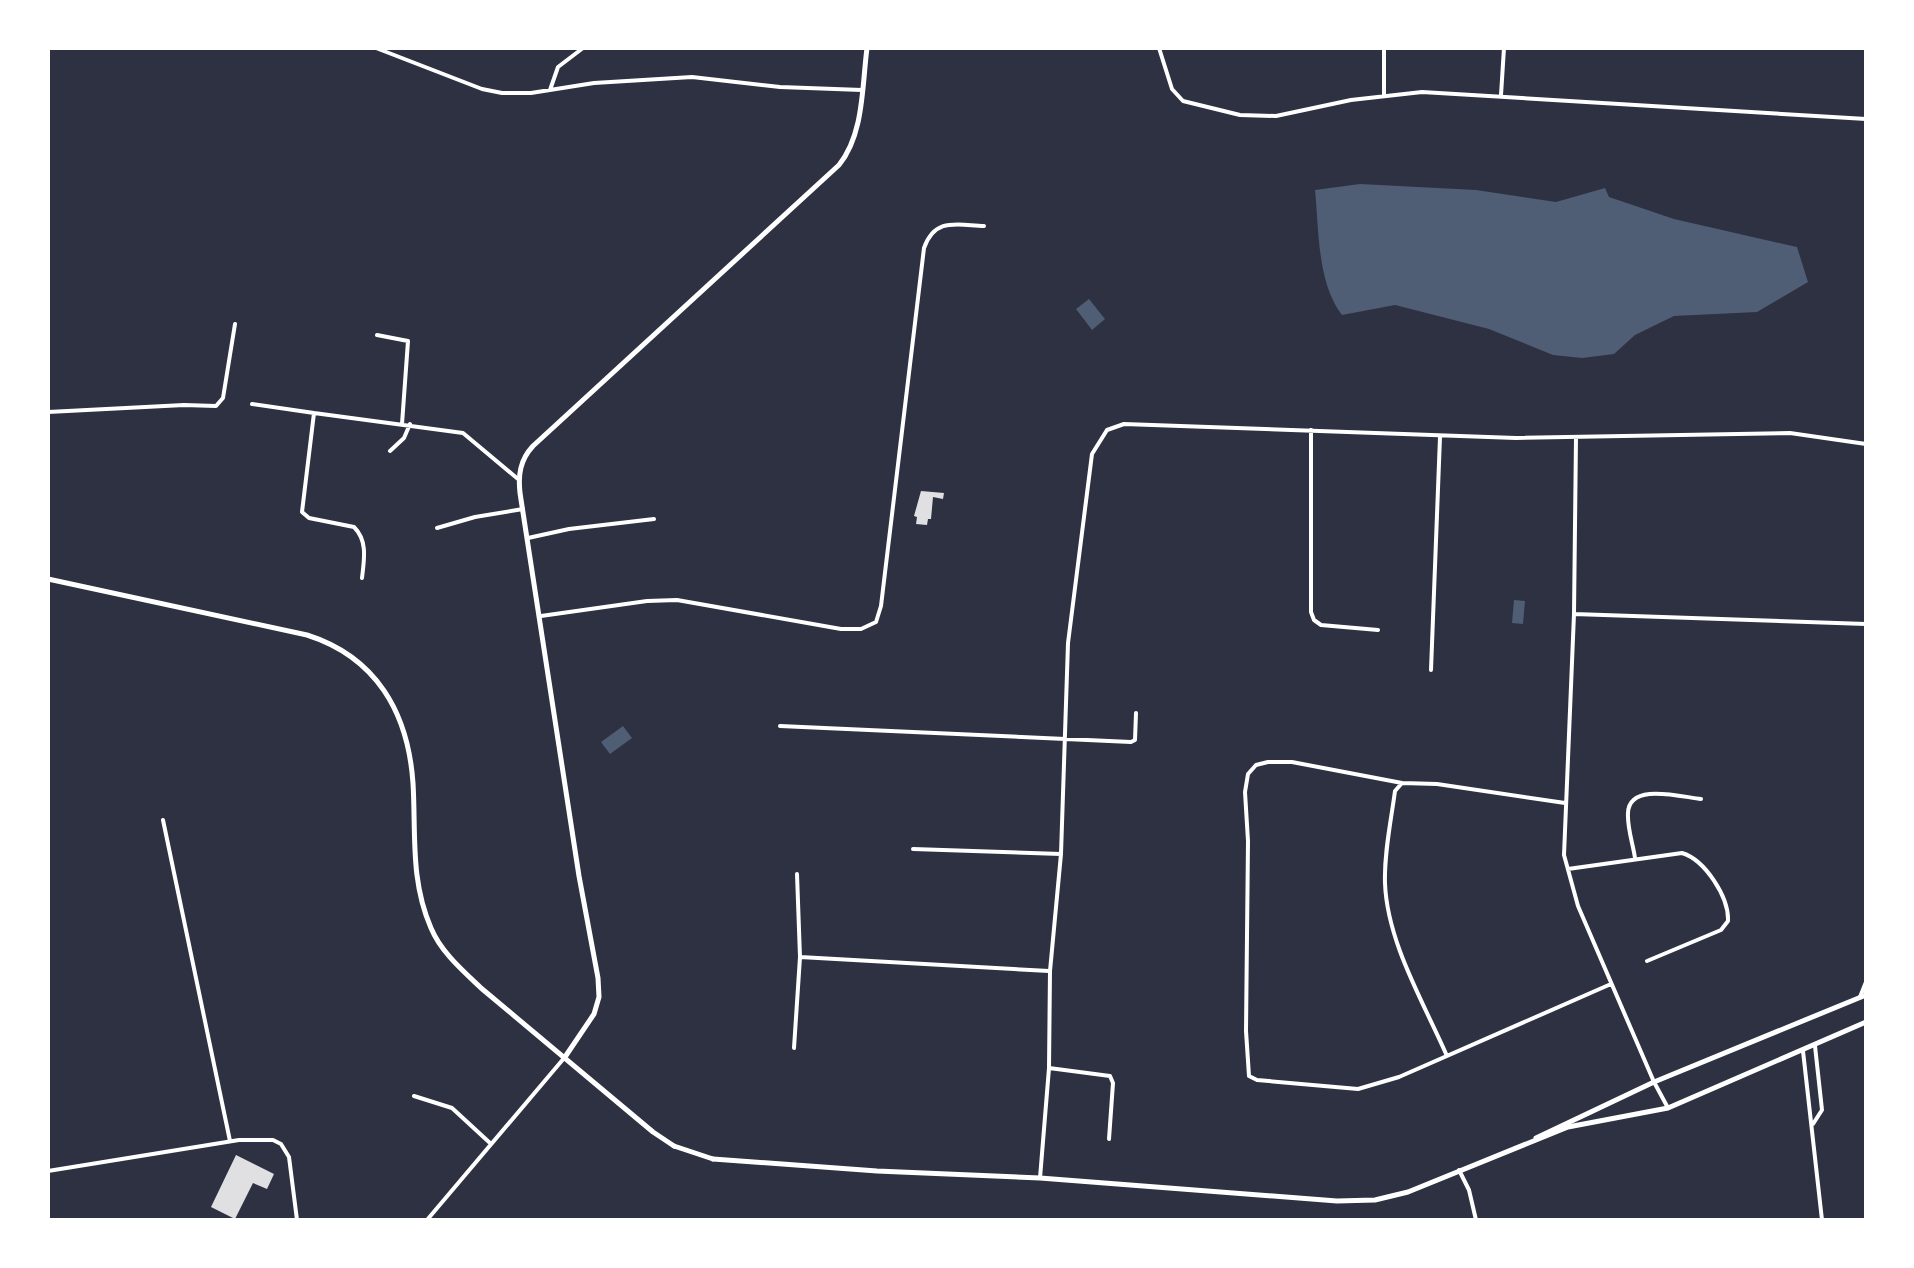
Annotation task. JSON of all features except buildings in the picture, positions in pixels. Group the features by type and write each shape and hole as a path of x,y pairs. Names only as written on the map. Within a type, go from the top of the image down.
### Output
{"main road":[{"path":"565,1057 594,1014 599,988 518,479 524,456 839,165 852,146 867,48"},
{"path":"48,579 307,635 350,654 378,681 395,706 404,730 413,775 415,868 420,897 432,932 459,968 653,1132 674,1146 713,1159 1358,1201 1408,1192 1535,1138 1654,1082 1863,996"},
{"path":"1535,1138 1584,1122 1668,1108 1866,1022"}],"street":[{"path":"376,48 492,92 692,77 780,87 862,90"},
{"path":"550,90 558,67 583,48"},
{"path":"1159,48 1172,89 1183,101 1240,115 1276,116 1422,92 1866,119"},
{"path":"1384,48 1384,96"},
{"path":"1501,95 1504,48"},
{"path":"541,616 666,600 841,629 861,629 876,622 880,617 924,248 933,230 942,226 984,226"},
{"path":"48,412 216,406 223,398 235,324"},
{"path":"377,335 408,341 402,424"},
{"path":"252,404 463,433 518,479"},
{"path":"314,413 302,512 309,518 359,530 365,553 362,578"},
{"path":"390,451 404,438 410,424"},
{"path":"1040,1178 1049,1068 1050,971 1061,854 1068,643 1092,454 1104,434 1124,424 1440,436 1790,433 1866,444"},
{"path":"1311,430 1311,612 1314,620 1321,625 1378,630"},
{"path":"1431,670 1440,436"},
{"path":"1576,437 1574,614 1564,855 1578,906 1668,1108"},
{"path":"437,528 475,517 523,509"},
{"path":"528,538 569,529 654,519"},
{"path":"1574,614 1866,624"},
{"path":"780,726 1131,742 1135,740 1136,713"},
{"path":"1565,803 1437,784 1402,783 1292,762 1256,765 1248,774 1245,792 1248,841 1246,1064 1249,1076 1257,1080 1358,1089 1390,1081 1611,984"},
{"path":"1402,783 1395,791 1385,881 1389,916 1405,962 1447,1056"},
{"path":"1635,858 1628,813 1631,801 1637,796 1650,794 1701,799"},
{"path":"163,820 230,1141"},
{"path":"913,849 1061,854"},
{"path":"1567,869 1682,853 1692,856 1701,866 1727,904 1728,921 1721,930 1647,961"},
{"path":"794,1048 800,957 797,874"},
{"path":"800,957 1050,971"},
{"path":"1863,996 1866,982"},
{"path":"1813,1124 1822,1110 1815,1046"},
{"path":"1803,1051 1822,1220"},
{"path":"429,1220 490,1143 565,1057"},
{"path":"1049,1068 1112,1078 1109,1139"},
{"path":"414,1096 452,1108 490,1143"},
{"path":"48,1171 230,1141 273,1140 281,1144 291,1167 297,1220"},
{"path":"1459,1170 1469,1190 1476,1220"}],"water":[{"path":"1360,184 1476,190 1556,202 1605,188 1609,197 1674,219 1797,247 1808,282 1757,312 1674,316 1635,335 1614,354 1582,358 1553,355 1489,329 1395,305 1342,315 1324,272 1315,190"},
{"path":"1089,299 1105,319 1092,330 1076,309"},
{"path":"1514,600 1525,601 1523,624 1512,623"},
{"path":"623,726 632,738 610,754 601,742"}]}
